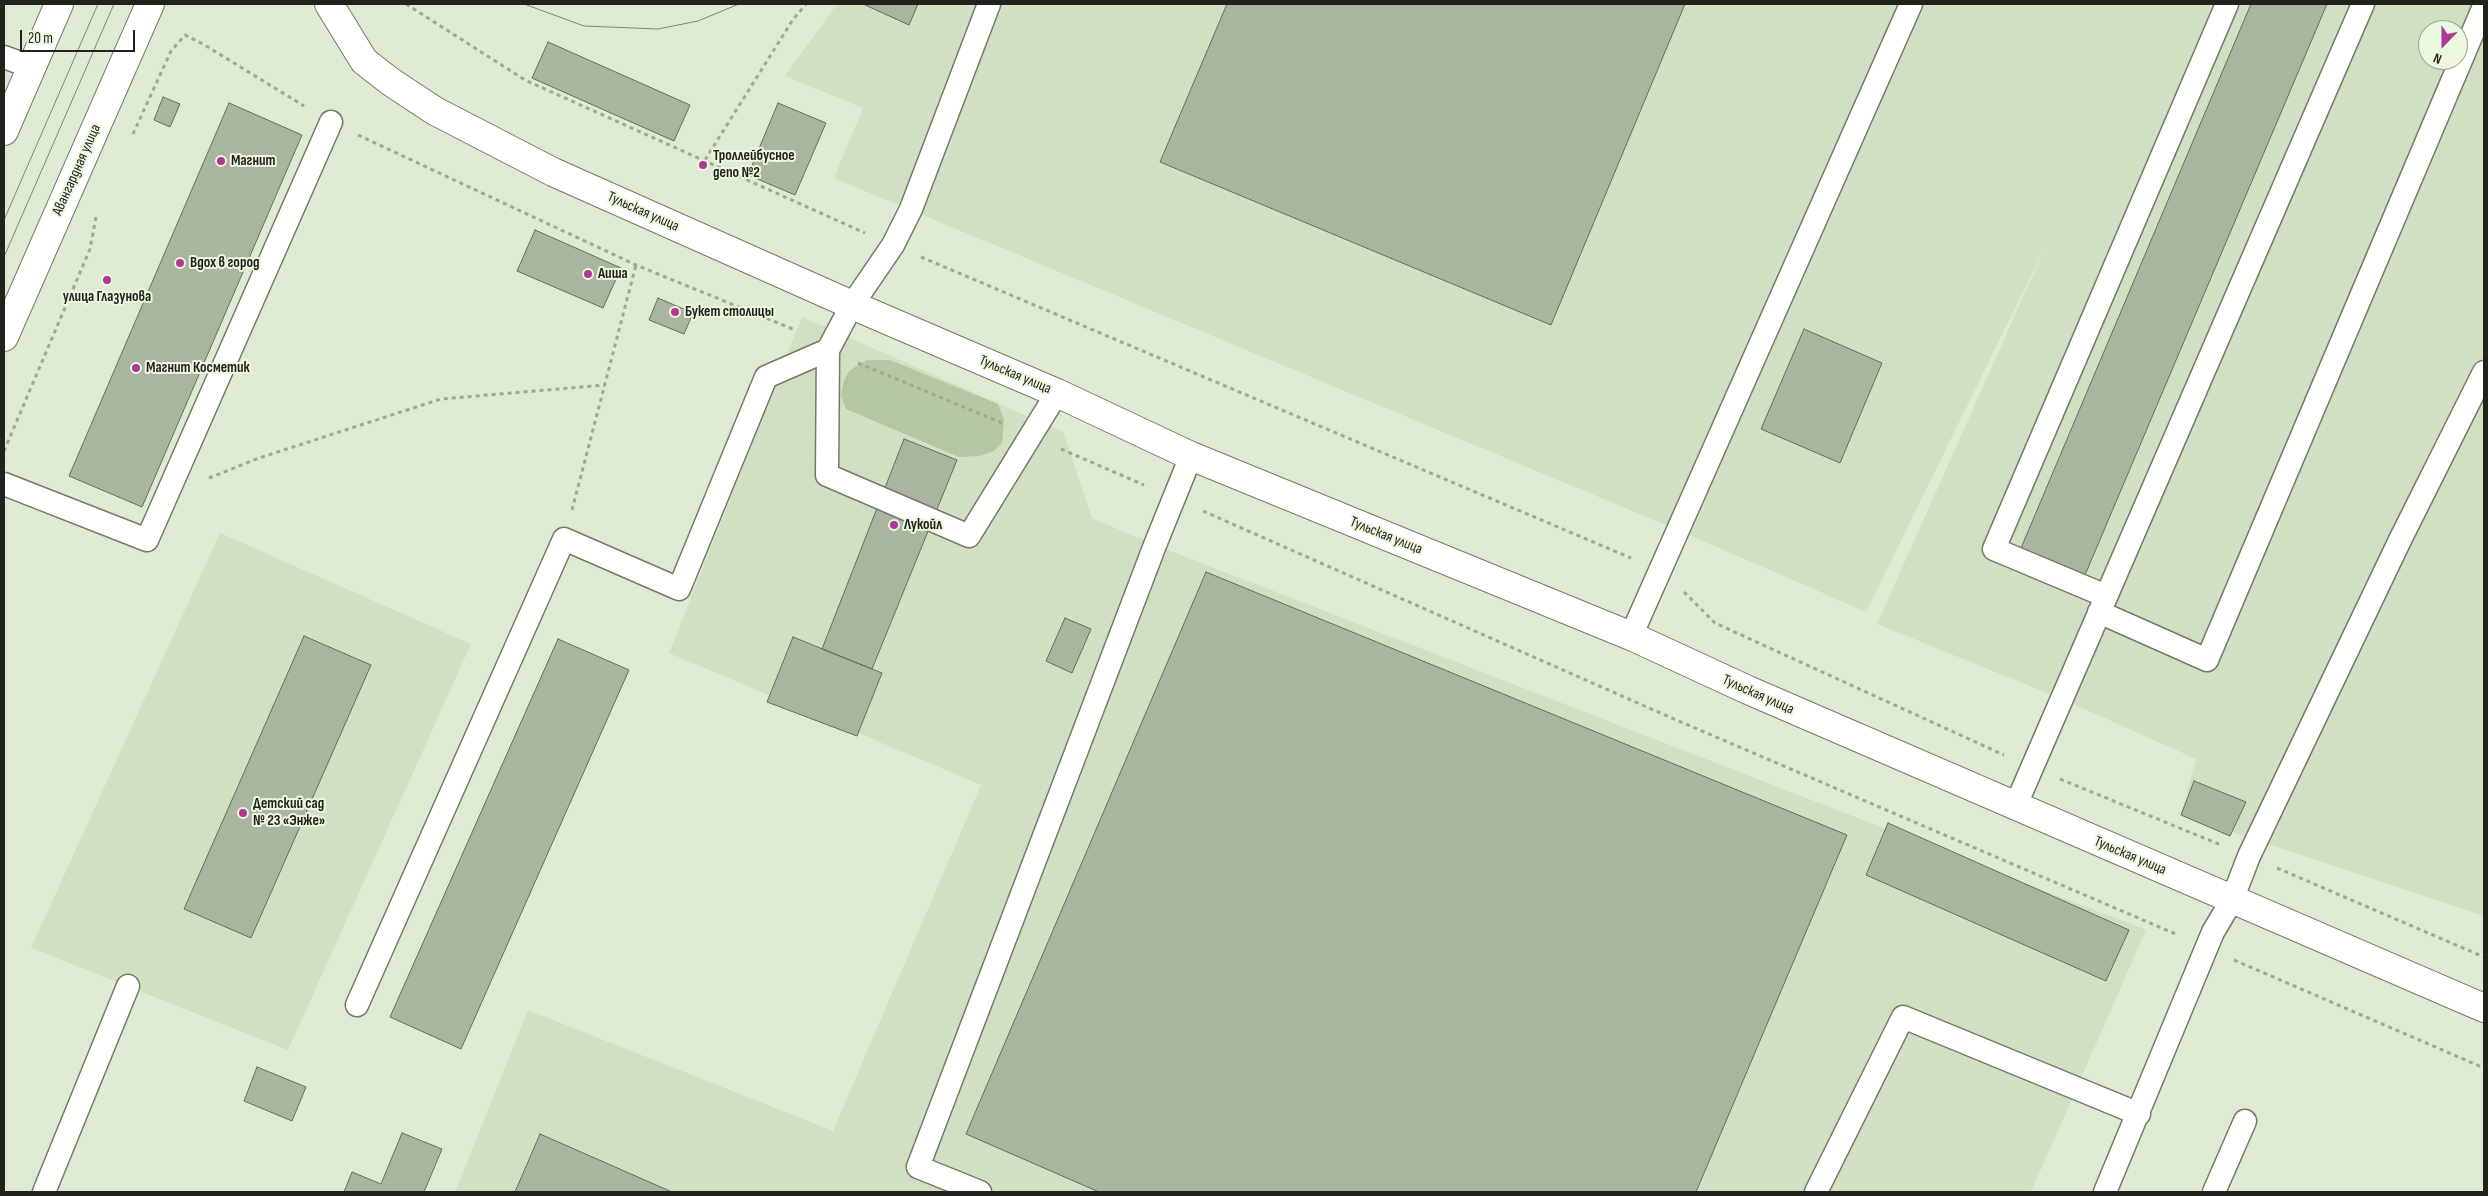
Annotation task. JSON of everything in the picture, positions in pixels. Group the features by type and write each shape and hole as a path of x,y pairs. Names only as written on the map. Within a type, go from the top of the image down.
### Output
{"main road":[{"path":"4,131 59,4"},
{"name":"Авангардная улица","path":"4,337 150,4"},
{"name":"Тульская улица","path":"329,4 364,61 391,82 435,111 553,172 852,305 1057,393 1191,456 1631,636 1748,690 2015,807 2484,1008"}],"lane":[{"path":"989,4 911,208 893,246 852,305 828,350 827,474 969,536 1057,393"},
{"path":"1631,636 1911,4"},
{"path":"2227,4 1994,549 2207,660 2484,6"},
{"path":"2015,807 2363,4"},
{"path":"4,57 32,67"},
{"path":"4,484 147,540 331,122"},
{"path":"357,1005 564,540 679,589 766,377 828,350"},
{"path":"2106,1192 2207,947 2232,900 2249,856 2400,540 2484,372"},
{"path":"980,1192 918,1167 1191,456"},
{"path":"44,1192 128,986"},
{"path":"1816,1192 1903,1017 2138,1114"},
{"path":"2214,1192 2245,1121"}],"path":[{"path":"406,4 525,80 893,246 1661,570 1715,623 2033,768 2249,856 2484,957"},
{"path":"705,160 792,21 806,4"},
{"path":"132,137 171,51 185,35 331,122 636,264 804,334 828,350 1031,435 1674,718 2484,1068"},
{"path":"4,451 90,249 96,214"},
{"path":"564,540 636,264"},
{"path":"167,494 260,458 441,399 605,385"}],"shaded area":[{"path":"837,4 2484,4 2484,916 2181,815 2196,759 2062,699 1877,624 2048,241 1866,612 1678,530 834,178 863,108 785,76"},
{"path":"802,317 1063,432 1092,518 1155,545 2146,930 2031,1192 455,1192 528,1010 833,1131 981,785 669,653"},
{"path":"867,360 890,360 998,404 1004,420 1002,443 994,451 979,456 959,457 846,409 841,395 844,380 850,370"},
{"name":"Детский сад № 23 «Энже»","path":"220,533 471,644 288,1050 31,948"}],"building":[{"path":"863,4 918,4 909,25"},
{"path":"1227,4 1685,4 1551,325 1160,162"},
{"path":"2251,4 2327,4 2085,575 2021,548"},
{"path":"548,42 690,105 674,141 532,78"},
{"path":"163,97 180,104 170,127 154,120"},
{"path":"229,103 302,135 142,507 69,476"},
{"path":"778,103 826,123 795,195 748,175"},
{"path":"535,230 621,268 603,308 517,271"},
{"path":"658,298 693,313 684,334 649,320"},
{"path":"1804,329 1882,363 1840,463 1761,429"},
{"path":"904,439 957,460 872,669 822,649"},
{"path":"1206,572 1847,835 1696,1192 1099,1192 966,1134"},
{"path":"1065,618 1091,629 1072,673 1046,661"},
{"path":"304,636 371,665 251,938 184,909"},
{"path":"793,637 882,673 857,736 767,702"},
{"path":"558,639 629,670 461,1049 390,1017"},
{"path":"2194,781 2246,802 2230,836 2181,815"},
{"path":"1888,823 2129,930 2106,981 1866,875"},
{"path":"257,1067 306,1087 292,1121 244,1101"},
{"path":"402,1133 442,1149 424,1192 344,1192 352,1172 381,1184"},
{"path":"540,1134 672,1192 515,1192"}],"tram line":[{"path":"4,220 98,4"},
{"path":"4,257 114,4"},
{"path":"524,4 584,26 658,29 698,21 739,4"},
{"path":"583,4 596,4"}],"place":[{"name":"Магнит","path":"221,161"},
{"name":"Троллейбусное депо №2","path":"703,165"},
{"name":"Вдох в город","path":"180,263"},
{"name":"Аиша","path":"588,274"},
{"name":"улица Глазунова","path":"107,280"},
{"name":"Букет столицы","path":"675,312"},
{"name":"Магнит Косметик","path":"136,368"},
{"name":"Лукойл","path":"894,525"},
{"name":"Детский сад № 23 «Энже»","path":"243,813"}]}
